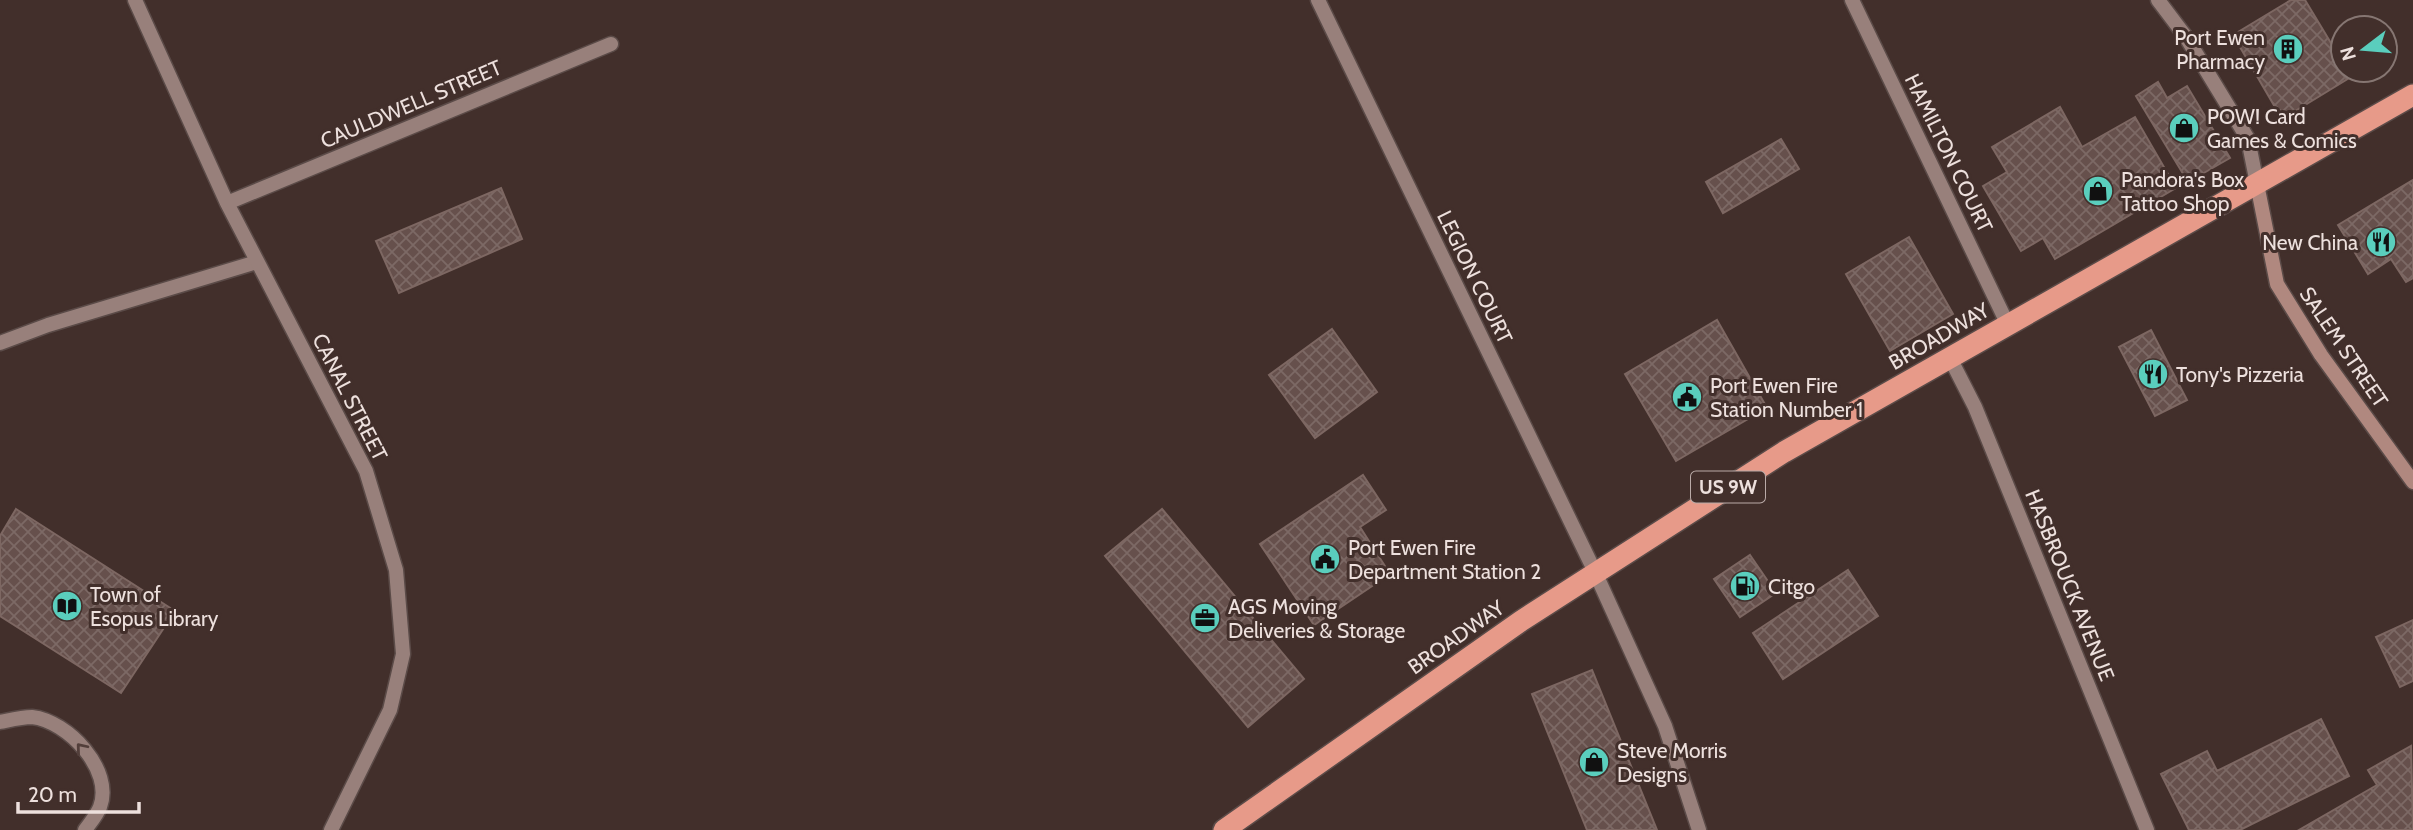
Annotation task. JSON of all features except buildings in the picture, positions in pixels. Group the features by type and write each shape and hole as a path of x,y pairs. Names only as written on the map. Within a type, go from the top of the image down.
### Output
{"highway":[{"name":"BROADWAY","path":"1224,830 1595,572 1784,452 2413,95"}],"street":[{"name":"CANAL STREET","path":"135,0 227,203 366,471 396,570 403,654 390,710 331,830"},
{"name":"LEGION COURT","path":"1318,0 1595,572 1665,726 1699,830"},
{"name":"HAMILTON COURT","path":"1852,0 2008,325"},
{"path":"2158,0 2186,37 2248,139 2257,184"},
{"name":"CAULDWELL STREET","path":"227,203 611,44"},
{"name":"SALEM STREET","path":"2257,184 2277,284 2321,355 2413,482"},
{"path":"0,343 48,325 257,262"},
{"name":"HASBROUCK AVENUE","path":"1950,358 1975,407 2147,830"},
{"path":"0,722 33,718 58,726 83,747 101,779 101,806 85,830"}],"place":[{"name":"Port Ewen Pharmacy","path":"2288,49"},
{"name":"POW! Card Games & Comics","path":"2184,128"},
{"name":"Pandora's Box Tattoo Shop","path":"2098,191"},
{"name":"New China","path":"2381,242"},
{"name":"Tony's Pizzeria","path":"2153,374"},
{"name":"Port Ewen Fire Station Number 1","path":"1687,397"},
{"name":"Port Ewen Fire Department Station 2","path":"1325,559"},
{"name":"Citgo","path":"1745,586"},
{"name":"Town of Esopus Library","path":"67,606"},
{"name":"AGS Moving Deliveries & Storage","path":"1205,618"},
{"name":"Steve Morris Designs","path":"1594,762"}]}
